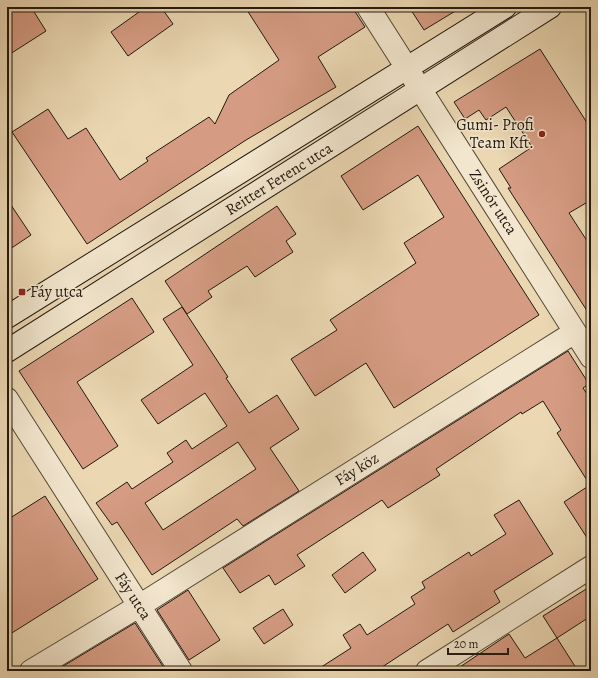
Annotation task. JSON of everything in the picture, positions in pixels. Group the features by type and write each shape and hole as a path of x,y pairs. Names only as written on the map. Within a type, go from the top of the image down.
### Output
{"street":[{"name":"Zsinór utca","path":"368,7 591,357"},
{"name":"Reitter Ferenc utca","path":"7,317 505,7"},
{"name":"Reitter Ferenc utca","path":"7,351 550,7"},
{"name":"Fáy köz","path":"31,671 139,606 575,332"},
{"name":"Fáy utca","path":"7,399 181,671"},
{"path":"427,671 591,567"}],"building":[{"path":"7,7 31,7 46,31 7,56"},
{"path":"146,7 161,7 173,24 128,56 111,32"},
{"path":"245,7 352,7 365,27 318,57 336,87 246,140 87,244 12,132 48,109 68,139 86,128 120,180 148,161 146,158 209,117 215,124 229,95 279,60"},
{"path":"409,7 462,7 424,30"},
{"path":"540,49 591,129 591,200 569,213 591,247 591,317 508,188 511,188 499,169 532,147 506,107 486,120 479,110 465,119 454,102"},
{"path":"418,126 539,315 394,408 366,363 315,396 291,359 337,330 330,320 416,263 404,243 444,217 418,175 363,210 341,176"},
{"path":"7,199 31,235 7,251"},
{"path":"277,206 296,234 286,241 293,252 255,277 247,266 208,291 212,297 187,314 165,281"},
{"path":"132,298 154,332 77,382 118,446 83,469 19,371"},
{"path":"182,307 228,377 226,378 249,413 277,395 299,429 270,448 299,491 243,526 237,519 152,575 117,522 112,525 96,503 127,482 132,489 173,462 167,453 186,440 192,449 227,426 205,393 158,424 141,400 193,365 163,319","holes":["238,442 256,469 163,530 145,503"]},
{"path":"568,351 589,384 583,388 591,400 591,544 564,502 590,485 557,433 561,430 543,401 522,414 521,412 436,469 440,475 388,508 382,500 297,555 305,566 275,585 269,575 240,593 223,568"},
{"path":"45,496 98,579 7,636 7,520"},
{"path":"519,500 553,554 494,591 500,602 453,632 448,624 376,671 315,671 351,648 343,635 360,624 367,635 415,604 411,597 425,588 422,582 469,552 471,556 506,534 494,515"},
{"path":"363,552 376,570 345,593 332,575"},
{"path":"591,586 591,616 557,638 543,616"},
{"path":"188,590 220,640 189,660 157,610"},
{"path":"283,609 293,625 264,644 253,628"},
{"path":"135,623 166,671 55,671"},
{"path":"509,634 525,658 557,638 578,671 454,671"}],"place":[{"name":"Gumi- Profi Team Kft.","path":"542,134"},
{"name":"Fáy utca","path":"22,292"}]}
